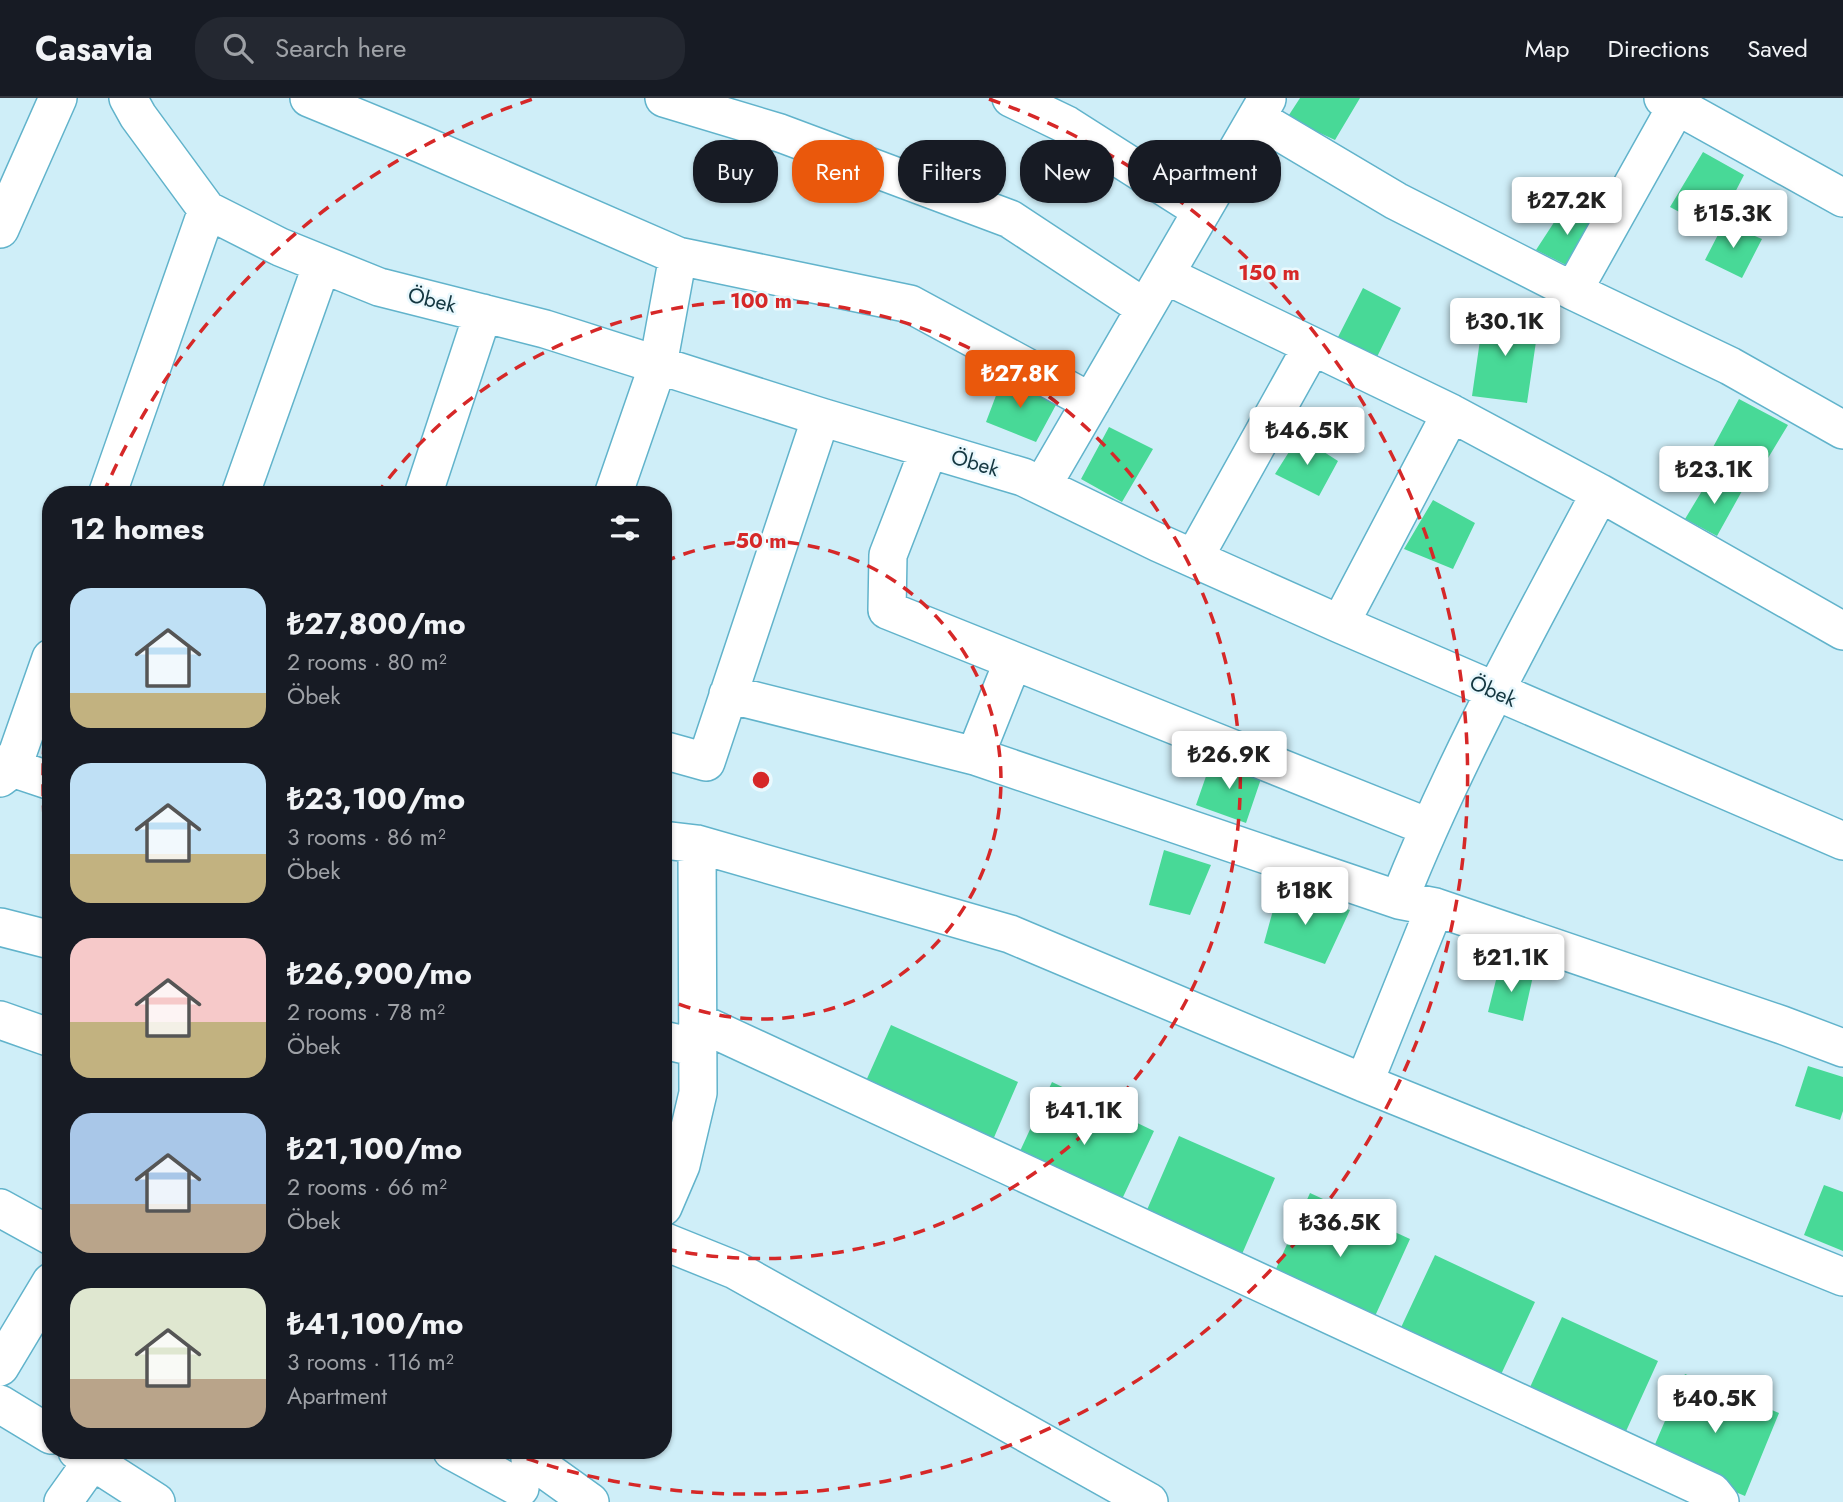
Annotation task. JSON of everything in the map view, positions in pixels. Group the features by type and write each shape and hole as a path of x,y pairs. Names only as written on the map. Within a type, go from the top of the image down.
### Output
{"street":[{"path":"0,229 58,98"},
{"name":"Öbek","path":"128,98 206,210 281,247 379,286 545,329 821,417 1023,477 1340,624 1843,841"},
{"path":"309,98 678,256 910,304 1091,402"},
{"path":"664,98 780,133 1010,219 1145,308"},
{"path":"1011,98 1067,124 1202,211"},
{"path":"1573,291 1674,101 1843,198"},
{"path":"1042,486 1262,108 1396,201 1573,291 1730,366 1843,430"},
{"path":"110,486 206,210"},
{"path":"616,486 658,365 678,256"},
{"path":"243,486 322,264"},
{"path":"1164,275 1451,413 1839,621"},
{"path":"426,486 483,313"},
{"path":"1194,558 1312,346"},
{"path":"1340,624 1451,413"},
{"path":"672,753 706,762 821,417"},
{"path":"929,449 888,555 887,610 1428,827"},
{"path":"1399,900 1428,827 1494,691 1600,493"},
{"path":"975,756 1013,661"},
{"path":"42,680 4,771 42,779"},
{"path":"729,694 975,756 1399,900 1435,907 1843,1048"},
{"path":"672,1186 681,1165 698,1093 698,1035 680,842 1010,934 1364,1083 1843,1277"},
{"path":"1364,1083 1435,907"},
{"path":"0,927 42,938"},
{"path":"0,1020 42,1035"},
{"path":"672,1039 698,1035 1712,1492 1720,1502"},
{"path":"0,1208 42,1231"},
{"path":"672,1245 735,1270 1149,1502"},
{"path":"0,1367 42,1297"},
{"path":"0,1405 42,1430"},
{"path":"64,1502 83,1459"},
{"path":"91,1459 156,1502"},
{"path":"476,1459 525,1475 590,1502"}],"building":[{"path":"1300,98 1360,98 1335,140 1287,118"},
{"path":"1703,152 1744,175 1715,231 1670,207"},
{"path":"1564,207 1598,223 1570,267 1536,250"},
{"path":"1724,223 1762,239 1742,278 1705,260"},
{"path":"1363,288 1401,308 1376,359 1337,339"},
{"path":"1484,312 1539,321 1527,403 1472,396"},
{"path":"1003,377 1057,403 1036,442 986,422"},
{"path":"1739,399 1788,425 1759,473 1712,449"},
{"path":"1109,427 1153,449 1122,502 1081,479"},
{"path":"1299,436 1338,461 1319,496 1275,474"},
{"path":"1711,476 1742,491 1717,536 1685,519"},
{"path":"1433,500 1475,523 1453,569 1404,549"},
{"path":"1212,759 1262,776 1246,823 1196,805"},
{"path":"1164,850 1211,865 1190,915 1149,905"},
{"path":"1278,892 1350,910 1325,964 1264,943"},
{"path":"1499,968 1533,976 1523,1021 1488,1012"},
{"path":"891,1025 1018,1082 989,1149 861,1092"},
{"path":"1808,1066 1843,1077 1843,1111 1840,1120 1795,1106"},
{"path":"1052,1082 1154,1131 1116,1212 1014,1164"},
{"path":"1179,1136 1275,1178 1239,1261 1143,1219"},
{"path":"1824,1185 1843,1192 1843,1251 1804,1235"},
{"path":"1310,1193 1410,1239 1371,1325 1271,1280"},
{"path":"1435,1255 1535,1302 1497,1383 1397,1336"},
{"path":"1562,1317 1658,1361 1622,1440 1526,1396"},
{"path":"1685,1374 1779,1413 1745,1496 1650,1456"}]}
